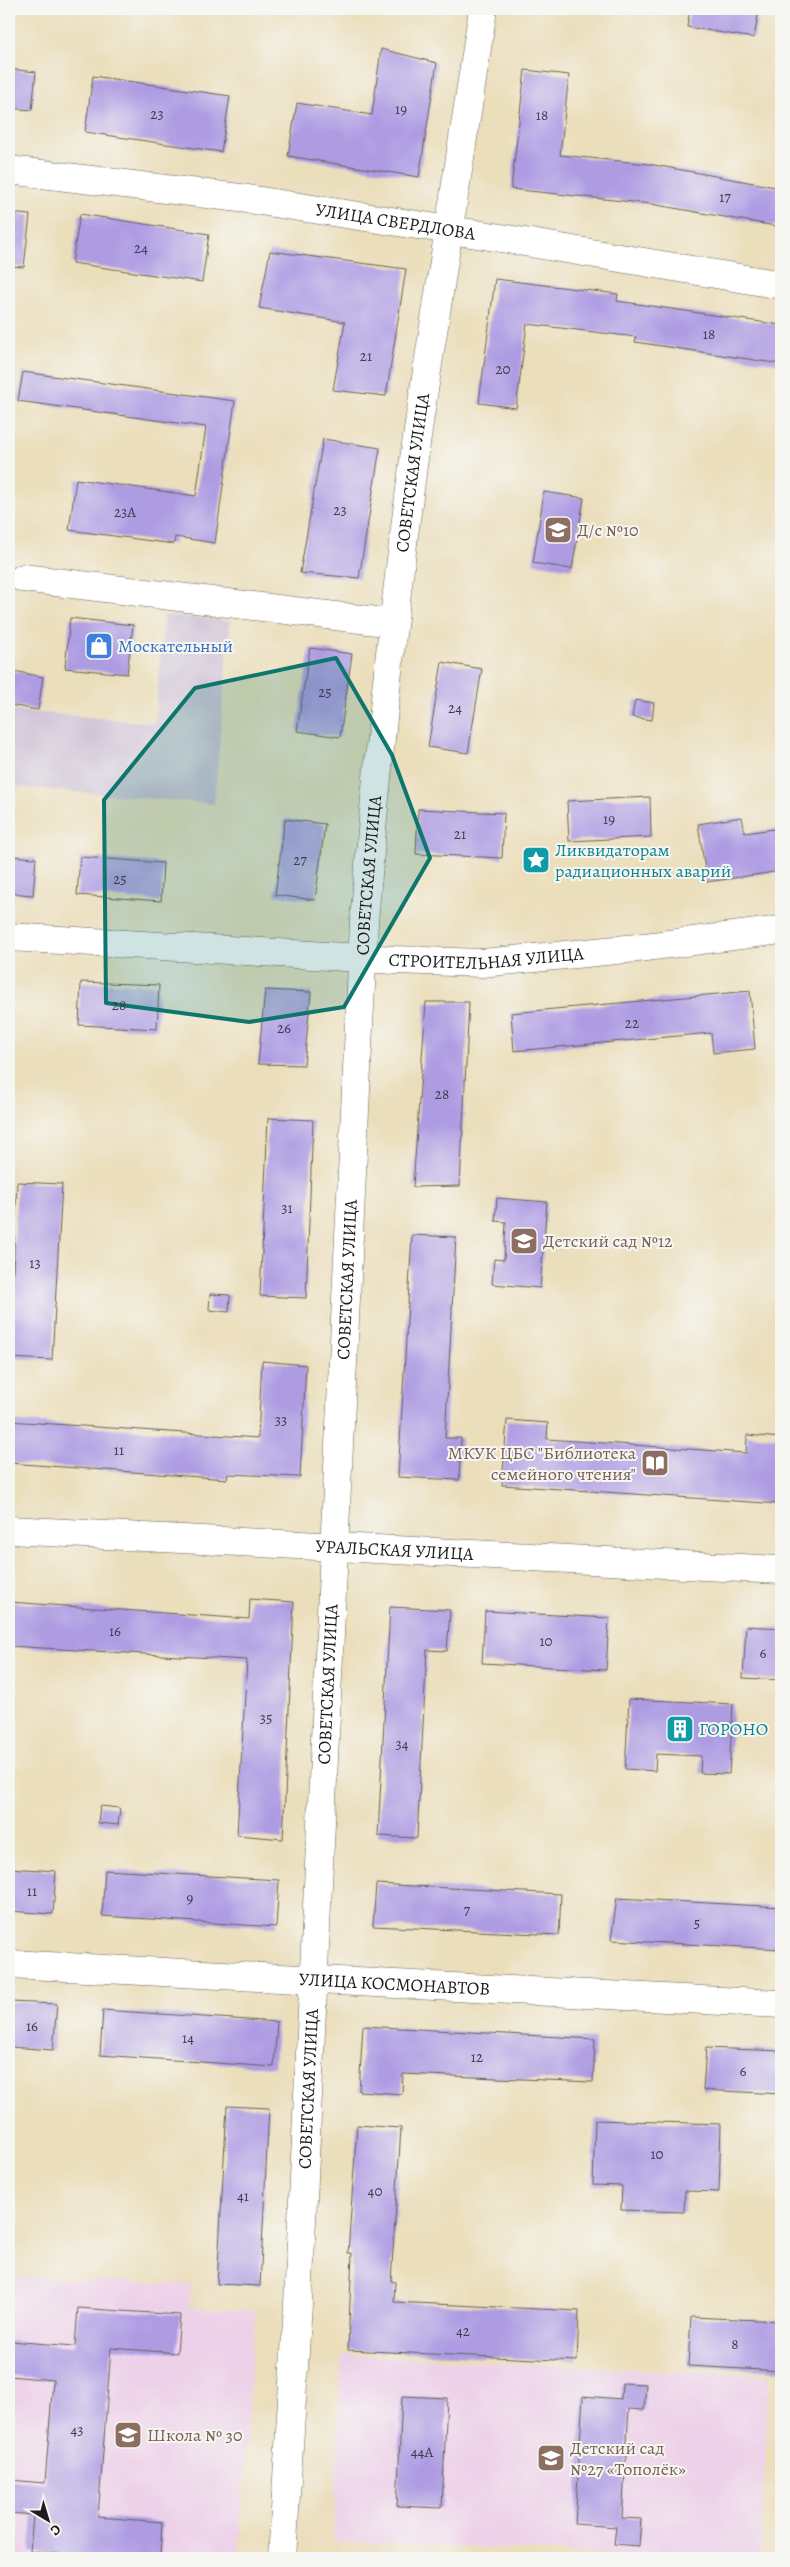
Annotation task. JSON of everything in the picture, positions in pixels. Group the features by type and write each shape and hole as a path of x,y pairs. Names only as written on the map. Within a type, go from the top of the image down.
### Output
{"street":[{"name":"СОВЕТСКАЯ УЛИЦА","path":"282,2558 298,2304 362,958 376,772 393,622 420,416 483,9"},
{"name":"УЛИЦА СВЕРДЛОВА","path":"9,170 248,199 781,286"},
{"path":"23,578 393,622"},
{"name":"СТРОИТЕЛЬНАЯ УЛИЦА","path":"9,937 362,958 482,963 637,948 781,930"},
{"name":"УРАЛЬСКАЯ УЛИЦА","path":"9,1530 781,1570"},
{"name":"УЛИЦА КОСМОНАВТОВ","path":"9,1964 781,2004"}],"highlighted area":[{"path":"336,658 392,755 430,858 344,1007 249,1022 106,1003 104,800 195,688"}],"shaded area":[{"path":"164,615 230,621 214,804 9,786 9,710 155,723"},
{"name":"Школа № 30","path":"9,2277 191,2284 189,2307 255,2311 238,2558 9,2558"},
{"name":"Детский сад №27 «Тополёк»","path":"342,2355 769,2376 760,2558 698,2558 333,2541"}],"building":[{"path":"690,9 759,9 754,38 687,27"},
{"path":"381,49 437,63 419,177 288,156 297,103 372,115"},
{"path":"9,69 36,72 32,110 9,108"},
{"path":"525,70 569,75 560,155 649,164 781,188 781,227 651,204 511,189"},
{"path":"93,76 230,96 221,152 85,132"},
{"path":"9,213 30,215 24,267 9,266"},
{"path":"80,214 209,234 202,282 72,263"},
{"path":"270,251 406,269 386,396 333,390 345,322 259,308"},
{"path":"495,279 618,294 617,301 781,325 781,364 635,342 636,337 527,324 516,408 479,403"},
{"path":"23,372 235,401 215,543 175,537 174,544 69,530 76,479 196,496 206,427 18,401"},
{"path":"323,439 380,448 359,578 300,573"},
{"name":"Д/с №10","path":"544,492 584,498 572,569 533,563"},
{"name":"Москательный","path":"70,618 133,625 127,674 65,668"},
{"path":"310,648 352,654 340,737 297,731"},
{"path":"442,662 482,669 468,753 428,747"},
{"path":"9,670 43,677 38,710 9,705"},
{"path":"635,700 654,703 652,720 632,717"},
{"path":"650,797 651,837 569,841 567,801"},
{"path":"418,809 504,813 502,858 416,854"},
{"path":"742,817 745,833 781,828 781,871 707,882 698,824"},
{"path":"285,819 325,824 315,900 275,895"},
{"path":"9,856 36,858 33,895 9,893"},
{"path":"80,857 163,863 161,901 77,895"},
{"path":"81,982 159,985 157,1029 79,1025"},
{"path":"265,990 311,992 304,1065 258,1064"},
{"path":"750,991 755,1049 713,1053 711,1033 514,1051 511,1013"},
{"path":"426,1002 469,1002 460,1186 413,1187"},
{"path":"268,1118 313,1120 306,1298 260,1296"},
{"path":"17,1182 62,1184 52,1360 9,1358"},
{"name":"Детский сад №12","path":"497,1198 547,1202 540,1288 492,1284 494,1259 504,1260 506,1222 495,1221"},
{"path":"412,1235 456,1237 445,1438 461,1438 459,1480 398,1477"},
{"path":"210,1294 230,1295 229,1312 209,1310"},
{"path":"262,1361 306,1365 300,1477 228,1474 227,1479 9,1463 9,1421 258,1438"},
{"path":"507,1420 548,1423 547,1439 746,1453 747,1435 781,1438 779,1504 502,1485"},
{"path":"250,1599 294,1602 283,1839 237,1835 247,1660 9,1646 9,1602 249,1619"},
{"path":"390,1607 450,1610 447,1651 427,1650 417,1838 378,1836"},
{"path":"485,1611 609,1618 606,1670 482,1663"},
{"path":"746,1626 781,1628 781,1680 743,1678"},
{"name":"ГОРОНО","path":"629,1699 733,1704 729,1774 700,1773 701,1756 656,1754 655,1771 625,1769"},
{"path":"100,1806 120,1808 118,1825 98,1823"},
{"path":"9,1868 56,1871 53,1914 9,1911"},
{"path":"105,1870 279,1880 276,1927 102,1916"},
{"path":"376,1884 561,1894 559,1935 373,1926"},
{"path":"617,1898 781,1907 781,1949 611,1940"},
{"path":"9,2002 57,2004 53,2050 9,2047"},
{"path":"103,2010 277,2022 274,2067 100,2055"},
{"path":"363,2026 595,2039 593,2082 403,2074 402,2094 359,2091"},
{"path":"706,2048 781,2051 781,2094 703,2090"},
{"path":"227,2106 269,2108 260,2286 217,2284"},
{"path":"595,2120 721,2124 719,2192 685,2191 684,2212 621,2210 622,2186 593,2185"},
{"path":"357,2125 401,2128 391,2281 395,2282 394,2302 579,2311 577,2361 348,2350 352,2253 348,2253"},
{"path":"78,2308 180,2315 177,2353 111,2348 98,2517 162,2522 160,2558 117,2558 30,2552 33,2515 9,2513 9,2480 45,2483 53,2380 9,2376 9,2341 75,2346"},
{"path":"691,2317 781,2321 781,2371 688,2366"},
{"path":"622,2383 646,2384 644,2410 629,2409 622,2518 641,2519 639,2546 614,2544 616,2527 575,2524 583,2396 621,2399"},
{"path":"402,2396 447,2398 442,2508 397,2506"}],"place":[{"name":"Д/с №10","path":"558,530"},
{"name":"Москательный","path":"99,646"},
{"name":"Ликвидаторам радиационных аварий","path":"536,860"},
{"name":"Детский сад №12","path":"524,1241"},
{"name":"МКУК ЦБС \"Библиотека семейного чтения\"","path":"655,1463"},
{"name":"ГОРОНО","path":"680,1729"},
{"name":"Школа № 30","path":"128,2435"},
{"name":"Детский сад №27 «Тополёк»","path":"551,2458"}]}
